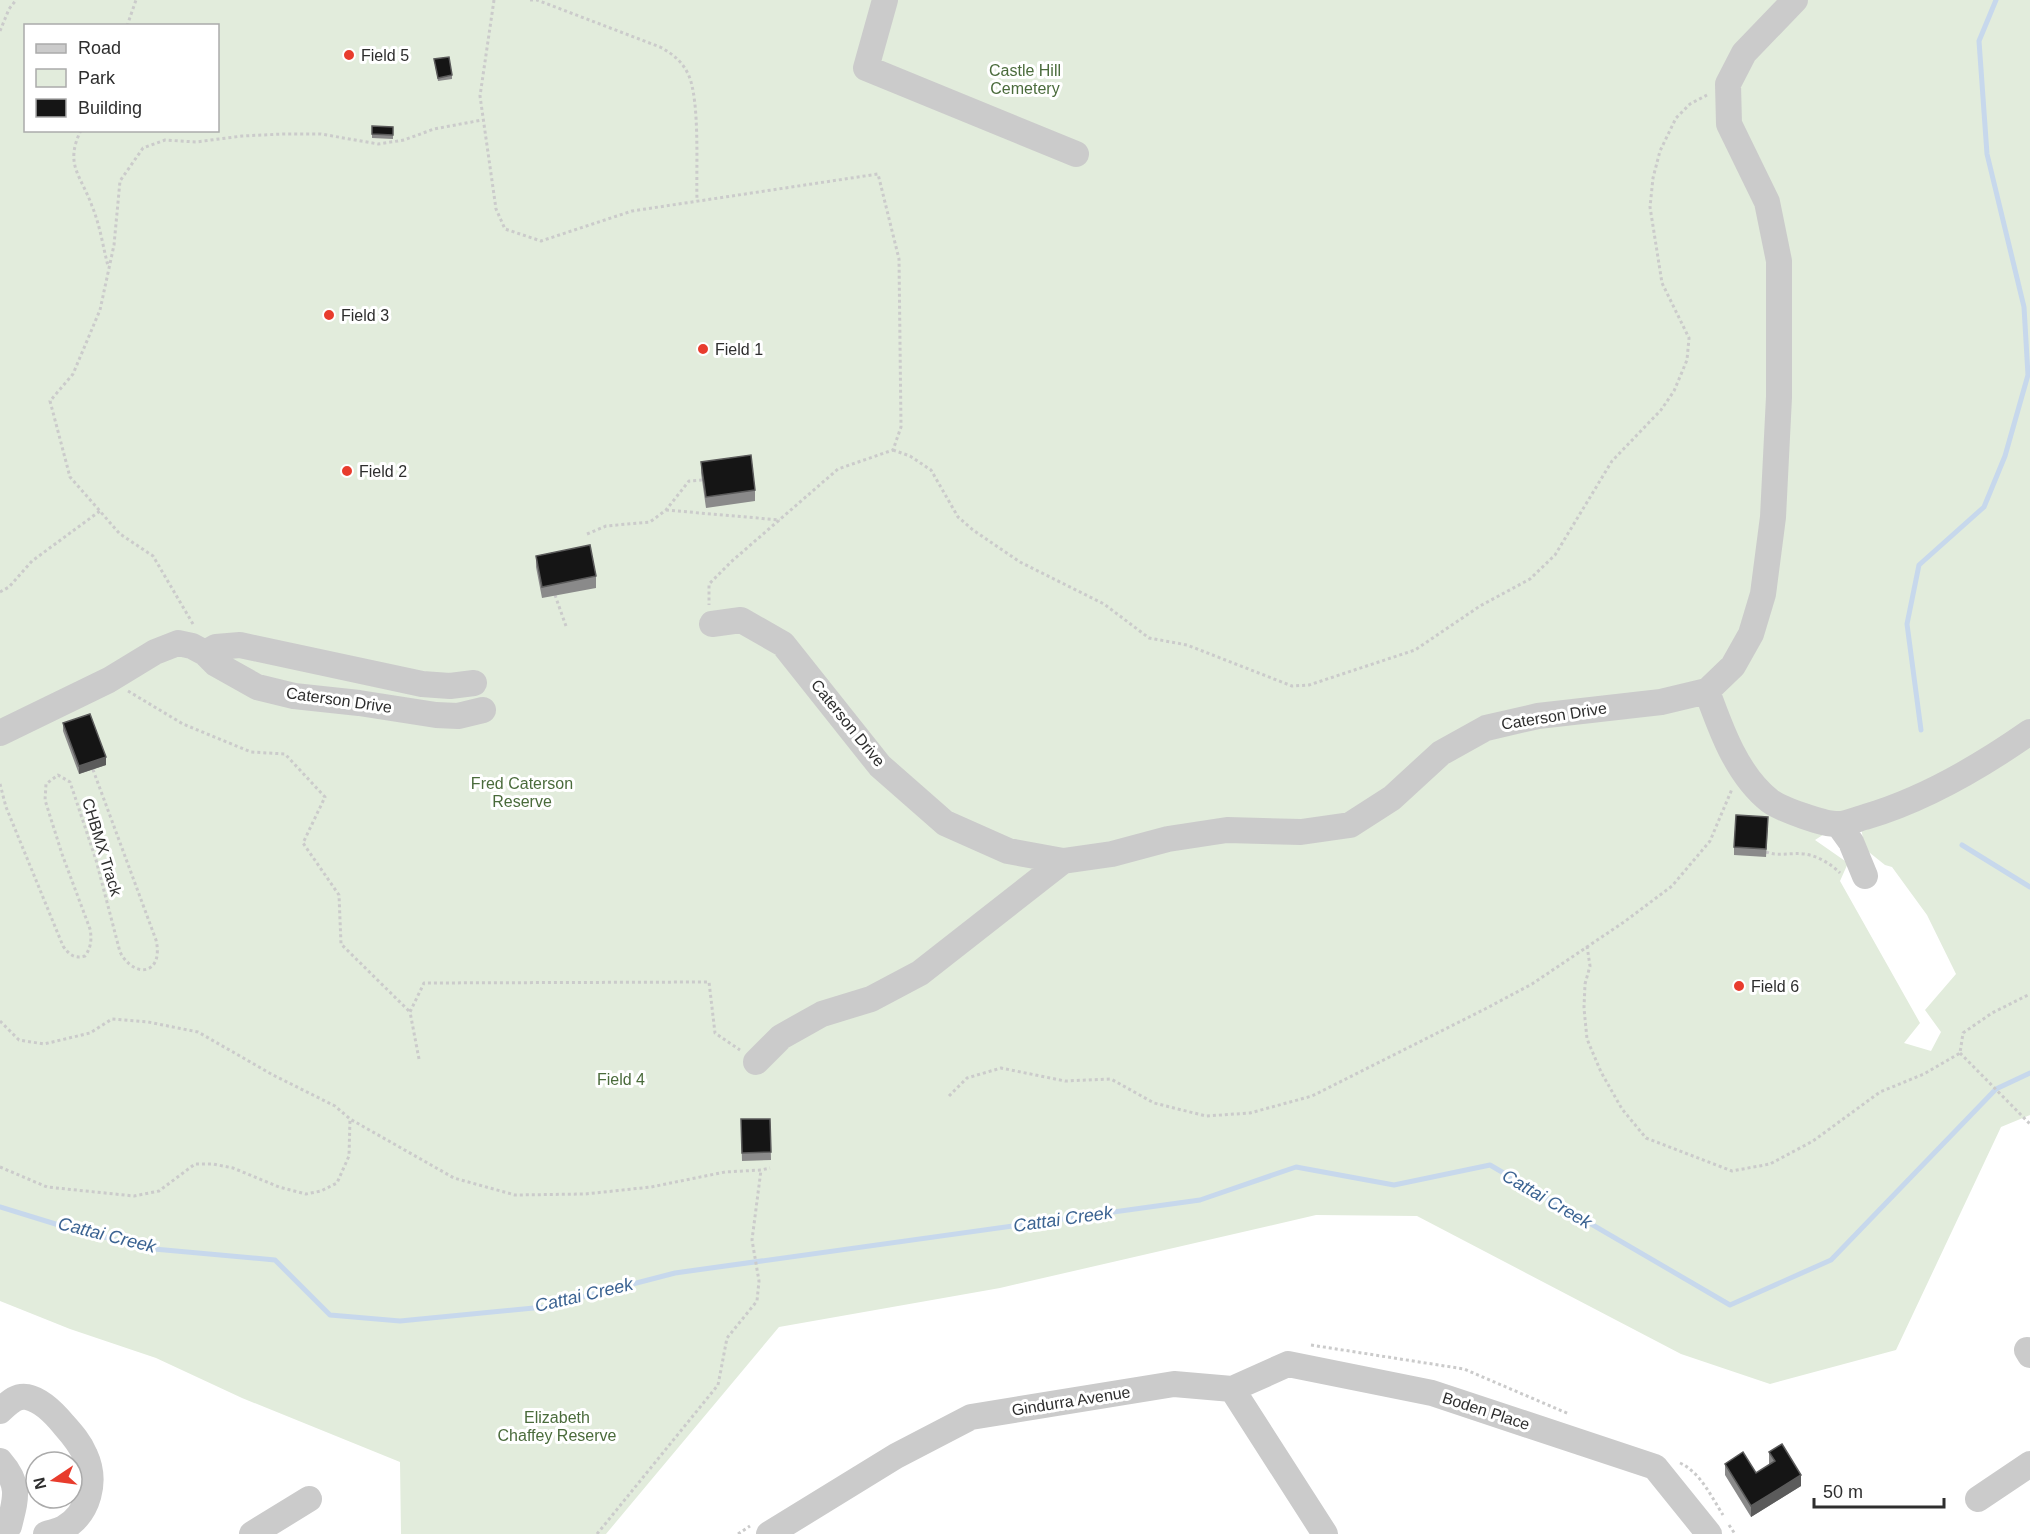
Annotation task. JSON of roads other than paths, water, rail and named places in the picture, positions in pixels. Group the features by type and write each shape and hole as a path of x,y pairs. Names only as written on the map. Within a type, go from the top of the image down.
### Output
{"street":[{"path":"885,0 866,68 1076,154"},
{"path":"1795,0 1744,53 1728,84 1728,124 1767,202 1779,261 1779,397 1773,517 1763,594 1751,634 1733,666 1707,691 1720,726 1746,776 1771,802 1802,816 1838,824 1885,811 1929,793 2000,753 2030,732"},
{"name":"Caterson Drive","path":"712,624 741,620 783,644 880,766 945,823 1008,850 1063,861 1112,854 1168,839 1227,830 1301,832 1350,825 1392,798 1441,753 1486,728 1538,716 1661,702 1707,691"},
{"name":"Caterson Drive","path":"0,733 110,680 155,652 178,643 199,649 240,645 439,686 469,684 477,711 458,716 436,715 294,696 257,687 216,664 199,649"},
{"path":"359,703 366,672"},
{"path":"1838,824 1851,842 1865,876"},
{"path":"756,1062 781,1036 822,1014 871,999 920,973 1063,861"},
{"name":"Boden Place","path":"1232,1389 1288,1364 1432,1393 1655,1467 1709,1534"},
{"name":"Gindurra Avenue","path":"770,1534 896,1456 971,1417 1174,1384 1232,1389"},
{"path":"1232,1389 1325,1534"},
{"path":"0,1411 13,1399 26,1397 40,1402 79,1442 86,1456 90,1468 91,1492 85,1505 74,1520 63,1529 46,1534"},
{"path":"0,1461 15,1484 17,1495 4,1528 36,1534"},
{"path":"1978,1499 2030,1464"},
{"path":"252,1534 309,1499"}],"waterway":[{"path":"1921,730 1907,624 1919,565 1984,507 2005,456 2028,375 2024,307 1987,154 1979,41 1996,0"},
{"path":"1962,845 2030,887"},
{"name":"Cattai Creek","path":"0,1207 75,1230 154,1249 275,1260 330,1315 400,1321 544,1307 675,1273 1200,1200 1296,1167 1394,1185 1490,1165 1730,1305 1831,1260 1996,1089 2030,1073"}],"place":[{"name":"Field 5","path":"349,55"},
{"name":"Field 3","path":"329,315"},
{"name":"Field 1","path":"703,349"},
{"name":"Field 2","path":"347,471"},
{"name":"Field 6","path":"1739,986"}],"park label":[{"name":"Castle Hill Cemetery","path":"1025,79"},
{"name":"Fred Caterson Reserve","path":"522,792"},
{"name":"Field 4","path":"621,1079"},
{"name":"Elizabeth Chaffey Reserve","path":"557,1426"}]}
